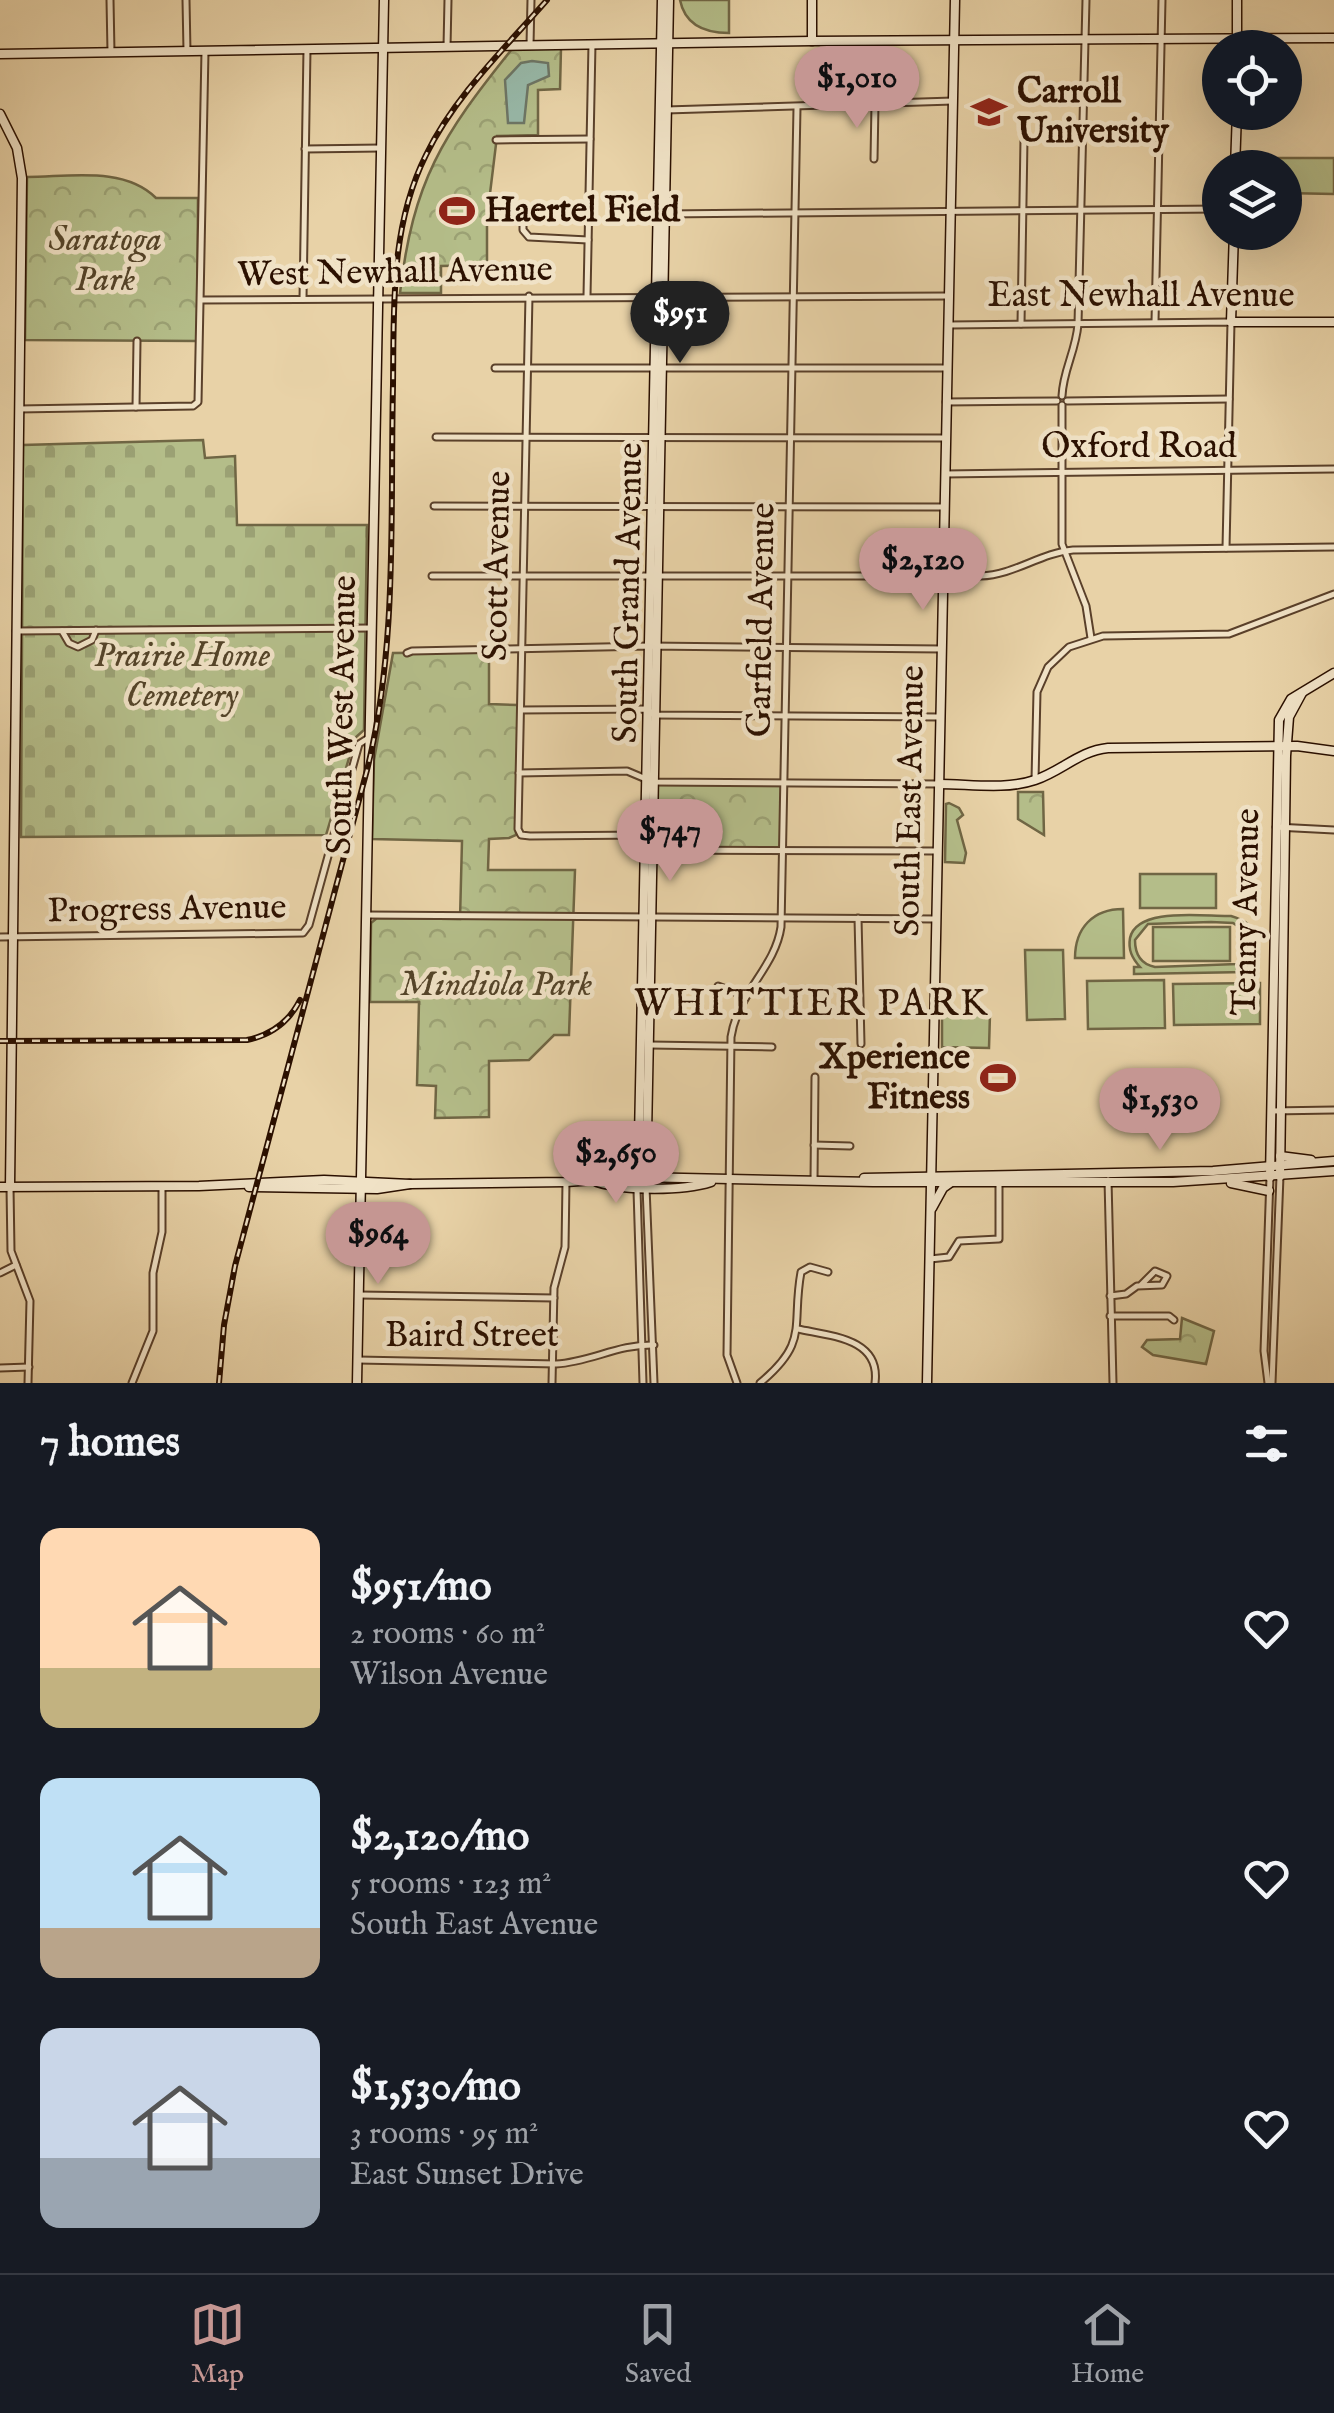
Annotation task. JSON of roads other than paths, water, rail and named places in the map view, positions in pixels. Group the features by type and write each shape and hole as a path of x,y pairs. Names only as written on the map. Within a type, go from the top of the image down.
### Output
{"street":[{"path":"110,0 111,52"},
{"path":"186,0 187,50"},
{"name":"South West Avenue","path":"357,1383 384,0"},
{"path":"446,47 448,0"},
{"path":"530,0 530,45"},
{"name":"South Grand Avenue","path":"643,1383 637,1234 644,1111 665,0"},
{"path":"812,0 812,41"},
{"name":"South East Avenue","path":"926,1383 955,0"},
{"path":"1086,0 1078,324 1076,349 1064,375 1060,529 1064,551 1086,606 1091,638"},
{"path":"1155,323 1162,0"},
{"path":"1238,0 1238,30"},
{"path":"1302,40 1334,38"},
{"path":"0,54 954,39 1202,42"},
{"path":"587,296 592,44"},
{"path":"303,299 307,49"},
{"path":"19,409 193,406 198,402 205,50"},
{"path":"662,110 953,101"},
{"path":"874,159 875,104"},
{"name":"Garfield Avenue","path":"737,1383 728,1355 731,1046 735,1017 777,945 781,918 796,108"},
{"path":"1,118 17,148 22,171 5,1187 9,1234 30,1301 28,1383"},
{"path":"496,140 590,139"},
{"path":"1021,324 1024,140"},
{"path":"305,149 381,148"},
{"path":"523,209 523,230 529,237 588,240"},
{"path":"660,214 1202,209"},
{"path":"1226,548 1233,250"},
{"name":"Scott Avenue","path":"529,296 518,829 522,835 649,835"},
{"name":"West Newhall Avenue","path":"201,300 949,296"},
{"name":"East Newhall Avenue","path":"948,325 1334,322"},
{"path":"136,341 136,407"},
{"path":"495,368 947,368"},
{"path":"946,402 1229,400"},
{"path":"436,437 946,438"},
{"name":"Oxford Road","path":"945,474 1334,469"},
{"path":"434,506 944,507"},
{"path":"432,576 943,577 996,575 1064,551 1334,547"},
{"path":"1035,780 1036,702 1042,678 1063,651 1091,638 1229,634 1334,594"},
{"path":"16,631 372,628"},
{"path":"62,630 68,644 78,647 92,640 96,630"},
{"path":"407,653 652,646 942,649"},
{"name":"Tenny Avenue","path":"1270,1383 1279,1256 1275,1138 1282,1110 1281,714 1291,698 1334,672"},
{"path":"520,710 940,717"},
{"name":"Progress Avenue","path":"0,937 304,933 358,744 370,736"},
{"path":"519,773 627,771 650,780 1015,784 1035,780 1100,749 1282,746 1334,751"},
{"path":"352,770 370,772"},
{"path":"1281,827 1334,830"},
{"name":"Tenny Avenue","path":"1270,1383 1266,1320 1270,1191 1280,1156 1271,1110 1281,827"},
{"path":"648,850 938,851"},
{"path":"367,916 936,919"},
{"path":"858,918 860,1044"},
{"path":"718,986 744,996"},
{"path":"645,1045 772,1047"},
{"path":"814,1180 815,1077"},
{"path":"1271,1110 1334,1110"},
{"path":"814,1145 850,1146"},
{"path":"1280,1156 1330,1162"},
{"path":"5,1187 592,1181 613,1187 702,1177 1222,1180 1330,1162"},
{"path":"932,1163 955,1178"},
{"path":"1108,1177 1213,1171 1334,1172"},
{"path":"1108,1177 1113,1383"},
{"path":"895,1182 931,1178"},
{"path":"930,1212 943,1188 955,1178"},
{"path":"929,1258 949,1257 959,1241 999,1239 1000,1178"},
{"path":"859,1180 914,1186 930,1200"},
{"path":"1222,1180 1270,1191"},
{"path":"552,1383 554,1298 565,1247 566,1182"},
{"name":"South Grand Avenue","path":"642,1182 654,1383"},
{"path":"132,1383 153,1331 153,1273 162,1235 162,1186"},
{"path":"1269,1256 1279,1256"},
{"path":"0,1274 16,1265"},
{"path":"760,1383 786,1358 798,1329 800,1272 810,1267 828,1272"},
{"path":"1110,1296 1126,1294 1155,1271 1167,1276 1162,1285 1141,1285"},
{"path":"360,1295 554,1298"},
{"path":"1110,1316 1166,1316 1174,1320"},
{"path":"1266,1320 1276,1320"},
{"path":"798,1329 863,1347 874,1360 875,1383"},
{"name":"Baird Street","path":"358,1360 553,1364 582,1361 624,1346 654,1345"},
{"path":"0,1368 28,1367"}],"railway":[{"path":"219,1383 235,1266 377,723 391,579 394,297 406,210 426,155 451,113 547,0"},
{"path":"0,1041 247,1040 278,1026 300,1000"}],"place":[{"name":"Carroll University","path":"989,112"},
{"name":"Haertel Field","path":"457,211"},
{"name":"Xperience Fitness","path":"998,1078"}],"district":[{"name":"WHITTIER PARK","path":"812,1005"}],"park label":[{"name":"Saratoga Park","path":"105,260"},
{"name":"Prairie Home Cemetery","path":"182,676"},
{"name":"Mindiola Park","path":"496,985"}]}
